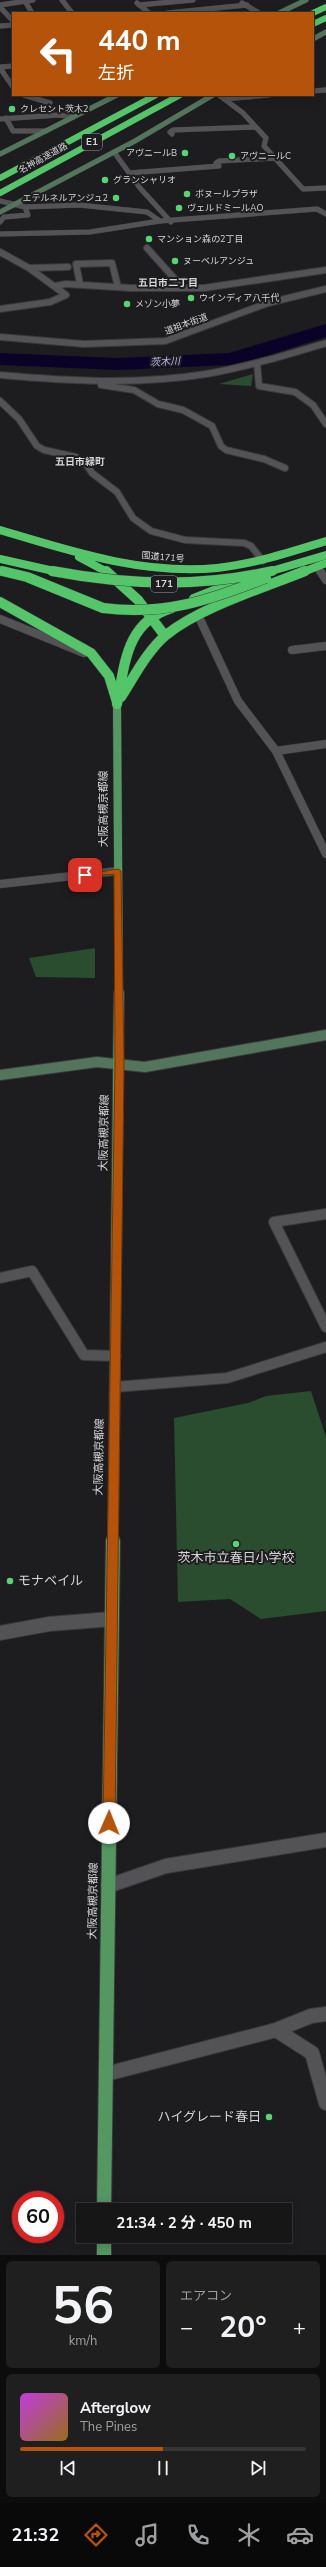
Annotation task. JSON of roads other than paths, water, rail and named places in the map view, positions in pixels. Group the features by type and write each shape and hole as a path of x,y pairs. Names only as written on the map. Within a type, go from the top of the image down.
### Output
{"highway":[{"path":"314,13 326,7"},
{"path":"314,24 326,18"},
{"name":"名神高速道路","path":"0,178 154,96"},
{"name":"名神高速道路","path":"2,192 178,96"},
{"name":"国道171号","path":"0,530 140,566 172,570 202,569 262,561 326,543"},
{"path":"38,541 108,571 135,595 152,616 165,636"},
{"path":"117,704 126,653 152,616 326,543"},
{"name":"171","path":"0,559 43,571 116,582 161,584 233,579 318,564 326,555"},
{"path":"117,704 140,667 165,636 198,615 318,564"},
{"path":"0,571 30,579 71,597 103,608 143,612 190,606 318,564"},
{"path":"0,602 79,645 96,660 109,676 117,704"}],"main road":[{"name":"大阪高槻京都線","path":"104,2203 120,1064 117,704"},
{"path":"104,2243 104,2255"}],"street":[{"path":"12,20 0,5 33,0"},
{"path":"62,0 71,12"},
{"path":"134,0 148,12"},
{"path":"139,5 193,0"},
{"path":"237,0 258,12"},
{"path":"282,12 306,0"},
{"path":"24,1 31,12"},
{"path":"188,12 247,5"},
{"path":"222,8 225,12"},
{"path":"0,26 12,25"},
{"path":"314,38 326,32"},
{"path":"12,66 0,67 12,87"},
{"path":"6,86 12,87"},
{"path":"314,91 326,90"},
{"path":"27,96 50,103"},
{"path":"0,154 115,96"},
{"path":"0,212 114,152 211,96"},
{"path":"220,96 243,114 266,138 264,146 303,189 326,188"},
{"path":"224,99 258,96"},
{"path":"3,119 59,115 73,117"},
{"path":"3,119 13,131 46,131"},
{"path":"172,134 170,132 173,130 255,127"},
{"path":"199,129 204,135"},
{"path":"114,152 129,173 170,222"},
{"path":"129,173 219,166 216,163 275,158"},
{"path":"0,201 15,204 24,208 92,206 147,212 160,221"},
{"path":"0,222 4,217 28,215 24,208"},
{"path":"0,234 90,232 160,221 170,222 317,209 326,214"},
{"path":"147,248 182,287"},
{"path":"0,252 29,268 55,286 66,297 50,302 0,309"},
{"path":"80,284 76,264 112,263 118,287"},
{"path":"29,268 68,267"},
{"path":"55,286 80,284 118,287 204,288 326,270"},
{"name":"道祖本街道","path":"0,336 55,342 128,344 165,341 186,336 268,303 326,289"},
{"path":"0,333 55,342"},
{"path":"0,375 91,380 197,375 257,363 326,343"},
{"path":"257,363 259,386 268,390 282,388 301,394 326,424"},
{"path":"91,380 102,386 134,390 158,404 183,410 212,426 221,446 226,450 264,458 285,468"},
{"path":"0,401 19,419 37,446 44,450 76,457 86,464 92,473 117,492 133,518 141,525 171,538 244,543 252,546 262,561"},
{"path":"318,564 326,580"},
{"path":"198,615 238,701 276,751 326,854"},
{"path":"0,619 96,660"},
{"path":"292,650 326,646"},
{"path":"276,751 326,744"},
{"path":"0,884 118,871"},
{"path":"0,1075 97,1062 145,1067 326,1035"},
{"path":"326,1214 274,1222 326,1327"},
{"path":"0,1278 32,1271 84,1355 116,1356"},
{"path":"115,1387 227,1378 326,1347"},
{"path":"0,1633 50,1624 112,1619"},
{"path":"108,1886 166,1866 326,1840"},
{"path":"106,2074 276,2030 311,2016 326,2014"},
{"path":"276,2030 312,2053 326,2103"}],"waterway":[{"name":"茨木川","path":"0,359 118,364 229,359 256,353 326,330"}],"place":[{"name":"クレセント茨木2","path":"12,109"},
{"name":"アヴニールB","path":"185,153"},
{"name":"アヴニールC","path":"232,156"},
{"name":"グランシャリオ","path":"105,180"},
{"name":"ボヌールプラザ","path":"187,194"},
{"name":"エテルネルアンジュ2","path":"116,198"},
{"name":"ヴェルドミールAO","path":"179,208"},
{"name":"マンション森の2丁目","path":"149,239"},
{"name":"ヌーベルアンジュ","path":"175,261"},
{"name":"ウインディア八千代","path":"191,298"},
{"name":"メゾン小夢","path":"127,304"},
{"name":"茨木市立春日小学校","path":"236,1544"},
{"name":"モナベイル","path":"10,1581"},
{"name":"ハイグレード春日","path":"269,2117"}],"district":[{"name":"五日市二丁目","path":"168,283"},
{"name":"五日市緑町","path":"80,462"}]}
